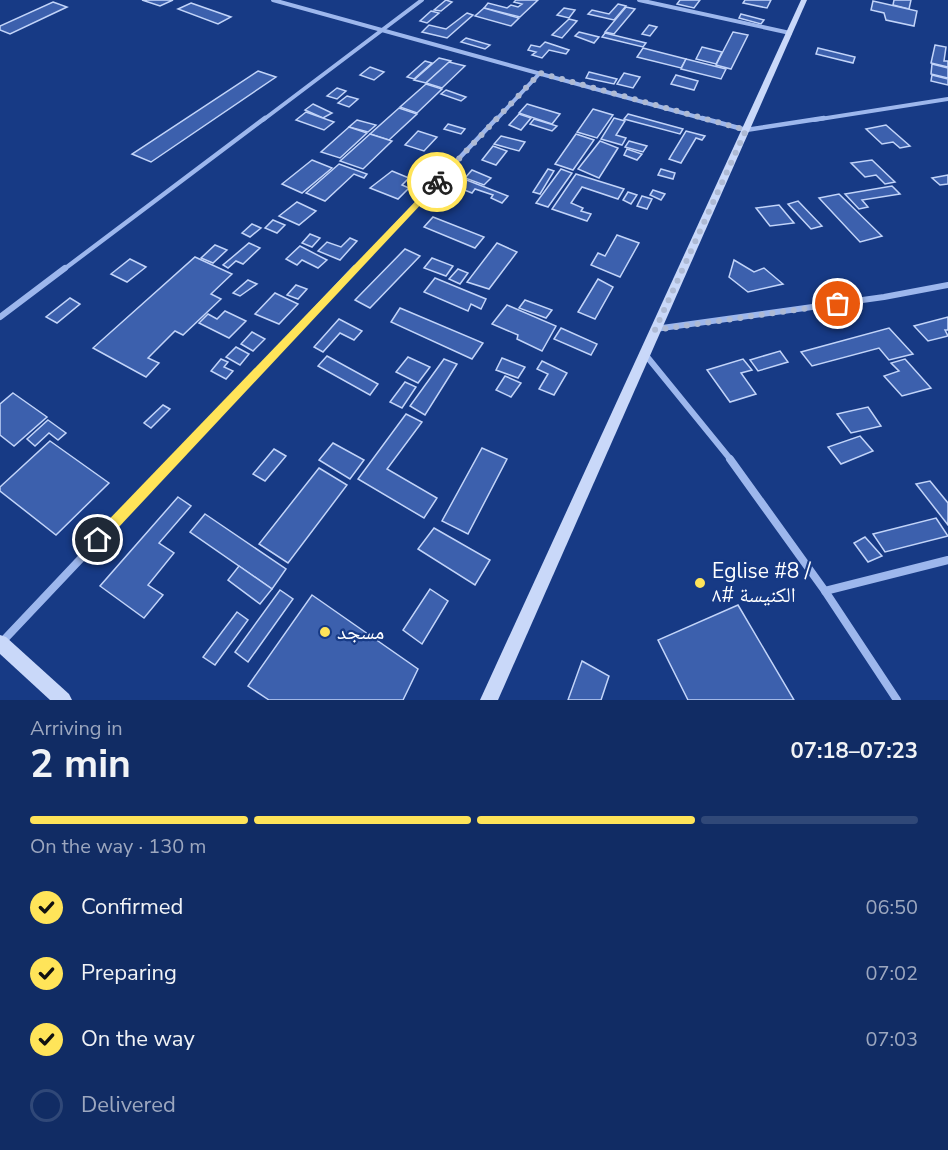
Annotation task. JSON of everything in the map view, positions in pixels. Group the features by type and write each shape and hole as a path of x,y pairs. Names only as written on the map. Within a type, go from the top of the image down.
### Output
{"street":[{"path":"273,0 746,130 948,99"},
{"path":"0,317 379,30 422,0"},
{"path":"639,0 790,33"},
{"path":"489,700 804,0"},
{"path":"63,700 0,643 540,73"},
{"path":"655,330 885,297 948,285"},
{"path":"644,353 722,447 825,591 897,700"},
{"path":"825,591 948,560"}],"building":[{"path":"142,0 173,0 160,6"},
{"path":"446,0 452,2 441,11 434,10"},
{"path":"516,0 538,0 520,17 484,8 488,3 507,8 511,5 518,7 522,4 514,2"},
{"path":"680,0 700,0 694,8 677,4"},
{"path":"745,0 771,0 767,8 743,3"},
{"path":"894,0 911,0 909,9 893,5"},
{"path":"873,1 917,11 914,26 886,20 884,13 871,10"},
{"path":"53,2 67,7 10,34 0,30 0,26"},
{"path":"191,3 231,17 218,24 178,9"},
{"path":"618,4 626,6 614,20 588,14 592,10 609,14"},
{"path":"626,7 635,9 614,34 605,32"},
{"path":"484,8 519,18 511,26 475,16"},
{"path":"564,8 575,10 569,18 557,15"},
{"path":"431,11 439,13 427,23 420,21"},
{"path":"467,13 473,15 447,38 422,32 429,25 446,29"},
{"path":"741,14 764,20 761,24 739,18"},
{"path":"569,19 577,21 562,38 552,35"},
{"path":"649,25 657,27 650,36 642,34"},
{"path":"579,32 599,37 594,43 575,36"},
{"path":"733,32 748,35 731,69 716,65"},
{"path":"605,33 646,43 643,47 602,37"},
{"path":"466,38 490,45 485,49 461,42"},
{"path":"545,42 569,50 566,54 549,50 542,58 532,55 536,52 528,50 531,45 540,47"},
{"path":"935,45 946,47 944,61 948,61 948,67 931,63"},
{"path":"702,47 722,52 716,64 696,59"},
{"path":"643,48 686,59 681,68 637,57"},
{"path":"818,48 855,57 853,63 816,54"},
{"path":"439,58 451,61 426,83 414,80"},
{"path":"686,59 726,69 721,79 681,69"},
{"path":"425,61 432,63 414,79 407,77"},
{"path":"449,62 465,66 442,88 426,83"},
{"path":"932,64 948,68 948,78 931,74"},
{"path":"370,67 384,72 374,80 360,75"},
{"path":"258,71 276,77 151,162 132,154"},
{"path":"589,72 617,79 614,84 586,78"},
{"path":"624,73 640,77 633,88 617,84"},
{"path":"676,75 698,81 694,90 671,84"},
{"path":"932,75 948,79 948,85 931,81"},
{"path":"426,84 442,89 417,113 400,107"},
{"path":"337,88 346,91 337,99 327,96"},
{"path":"446,90 466,97 461,101 441,94"},
{"path":"347,96 358,99 349,107 338,103"},
{"path":"313,104 332,113 323,118 305,110"},
{"path":"527,104 560,114 552,124 519,113"},
{"path":"399,108 417,114 389,140 370,134"},
{"path":"593,109 613,115 597,138 577,132"},
{"path":"306,112 334,122 324,130 296,120"},
{"path":"519,114 531,118 521,130 509,125"},
{"path":"628,114 683,129 680,134 624,119"},
{"path":"614,118 625,121 616,135 626,138 622,145 601,139"},
{"path":"534,119 557,126 552,131 530,124"},
{"path":"357,120 376,125 368,132 349,127"},
{"path":"448,124 465,129 461,134 444,129"},
{"path":"886,125 910,146 900,148 893,142 882,144 866,129"},
{"path":"349,127 367,133 340,158 321,152"},
{"path":"418,131 437,137 424,151 405,145"},
{"path":"686,131 705,136 702,140 696,138 681,163 669,159"},
{"path":"370,134 392,141 363,169 340,161"},
{"path":"576,134 594,140 573,170 555,164"},
{"path":"501,136 525,142 519,151 494,144"},
{"path":"600,141 618,148 599,178 578,169"},
{"path":"629,141 647,146 643,152 625,147"},
{"path":"493,146 507,151 496,165 482,160"},
{"path":"627,149 642,154 637,160 624,155"},
{"path":"312,160 332,168 302,193 282,184"},
{"path":"872,160 895,182 885,184 876,175 865,177 851,163"},
{"path":"339,164 367,174 364,178 354,174 325,201 306,193"},
{"path":"548,169 554,171 540,194 533,192"},
{"path":"561,169 572,173 548,207 536,203"},
{"path":"661,169 675,173 673,179 658,175"},
{"path":"472,170 491,178 484,185 465,178"},
{"path":"392,171 409,178 402,185 409,188 398,199 370,188"},
{"path":"576,174 624,189 618,199 582,187 571,203 583,208 581,211 591,214 587,221 552,209"},
{"path":"948,175 948,184 940,185 932,178"},
{"path":"464,179 508,196 502,203 491,198 493,195 475,189 472,193 457,187"},
{"path":"892,186 900,194 862,200 868,207 859,209 845,194"},
{"path":"653,190 665,194 661,200 650,195"},
{"path":"628,192 637,195 631,204 623,200"},
{"path":"839,194 882,236 860,242 819,198"},
{"path":"642,196 652,199 647,209 637,206"},
{"path":"798,201 822,226 811,229 788,204"},
{"path":"297,202 316,211 299,225 279,216"},
{"path":"779,205 794,223 770,226 756,208"},
{"path":"433,217 484,237 475,248 424,227"},
{"path":"273,220 285,225 277,233 265,228"},
{"path":"252,224 261,228 250,237 242,233"},
{"path":"310,234 320,238 312,247 302,243"},
{"path":"617,235 639,243 620,277 591,265 598,253 605,256"},
{"path":"350,238 357,241 340,260 318,251 327,242 341,247"},
{"path":"249,243 260,248 243,264 236,261 228,268 223,265"},
{"path":"497,243 517,252 489,289 467,282"},
{"path":"215,245 227,250 213,263 201,258"},
{"path":"300,246 327,260 318,268 302,260 297,265 286,259"},
{"path":"405,249 420,256 370,308 355,300"},
{"path":"195,257 232,274 211,294 221,299 183,335 175,331 148,358 159,363 146,377 93,348"},
{"path":"432,258 453,266 446,276 424,268"},
{"path":"130,259 146,267 127,282 111,274"},
{"path":"734,260 754,272 764,268 783,284 748,292 729,277"},
{"path":"458,269 468,273 460,284 449,279"},
{"path":"435,278 486,299 481,309 471,304 468,311 424,292"},
{"path":"598,279 613,287 595,319 578,312"},
{"path":"248,280 257,284 240,296 233,293"},
{"path":"296,285 307,289 298,299 287,295"},
{"path":"275,293 298,304 279,324 255,314"},
{"path":"70,298 80,304 57,323 46,317"},
{"path":"525,300 552,310 546,318 519,308"},
{"path":"507,305 556,326 542,351 517,339 518,335 492,324"},
{"path":"400,308 483,343 472,359 391,322"},
{"path":"225,311 246,321 229,338 199,323 208,314 217,319"},
{"path":"948,317 948,330 945,330 948,336 928,341 914,326"},
{"path":"339,319 362,331 354,340 340,333 323,352 314,347"},
{"path":"561,328 597,344 591,355 554,339"},
{"path":"889,328 913,354 889,360 879,348 812,366 801,352"},
{"path":"252,332 265,339 253,351 241,344"},
{"path":"236,347 249,354 240,365 226,357"},
{"path":"780,351 788,362 758,371 750,360"},
{"path":"327,356 378,384 370,395 318,366"},
{"path":"408,357 430,367 418,383 396,372"},
{"path":"502,358 525,367 518,378 496,370"},
{"path":"221,359 228,362 224,367 233,371 226,379 211,371"},
{"path":"444,359 457,364 425,415 410,406"},
{"path":"743,359 752,370 741,373 756,394 730,402 707,370"},
{"path":"905,359 931,388 902,396 884,376 899,371 891,363"},
{"path":"542,361 567,373 554,395 539,389 548,374 537,369"},
{"path":"505,376 521,383 511,397 496,390"},
{"path":"405,382 416,387 402,408 390,402"},
{"path":"13,393 47,417 14,446 0,435 0,404"},
{"path":"163,405 170,409 151,428 144,423"},
{"path":"868,407 881,426 851,433 837,414"},
{"path":"406,414 422,422 387,469 437,498 424,518 358,479"},
{"path":"48,420 66,433 58,440 49,433 35,446 27,439"},
{"path":"860,436 873,451 841,464 828,447"},
{"path":"50,441 109,483 56,535 0,491 0,487"},
{"path":"333,443 364,460 350,479 319,460"},
{"path":"482,448 507,459 468,534 442,521"},
{"path":"274,449 286,456 265,481 253,474"},
{"path":"319,468 347,485 288,563 259,544"},
{"path":"930,481 948,503 948,525 916,484"},
{"path":"178,497 191,506 159,543 174,553 148,585 163,595 144,618 100,586"},
{"path":"205,514 286,569 272,589 190,532"},
{"path":"936,518 948,536 885,552 873,534"},
{"path":"434,528 490,560 475,585 418,549"},
{"path":"865,537 882,556 868,562 854,543"},
{"path":"239,566 272,589 260,604 228,580"},
{"path":"430,589 448,601 422,644 403,630"},
{"path":"280,590 293,599 248,662 235,652"},
{"name":"مسجد","path":"312,595 418,669 403,700 269,700 248,686"},
{"path":"738,605 794,700 688,700 658,640"},
{"path":"237,612 248,620 215,665 203,657"},
{"path":"582,661 609,676 601,700 568,700"}],"way so far":[{"path":"437,182 540,73 746,130 655,330 838,304"}],"place":[{"name":"Eglise #8 / الكنيسة #٨","path":"700,583"},
{"name":"مسجد","path":"325,632"}],"route":[{"path":"98,540 437,182"}]}
